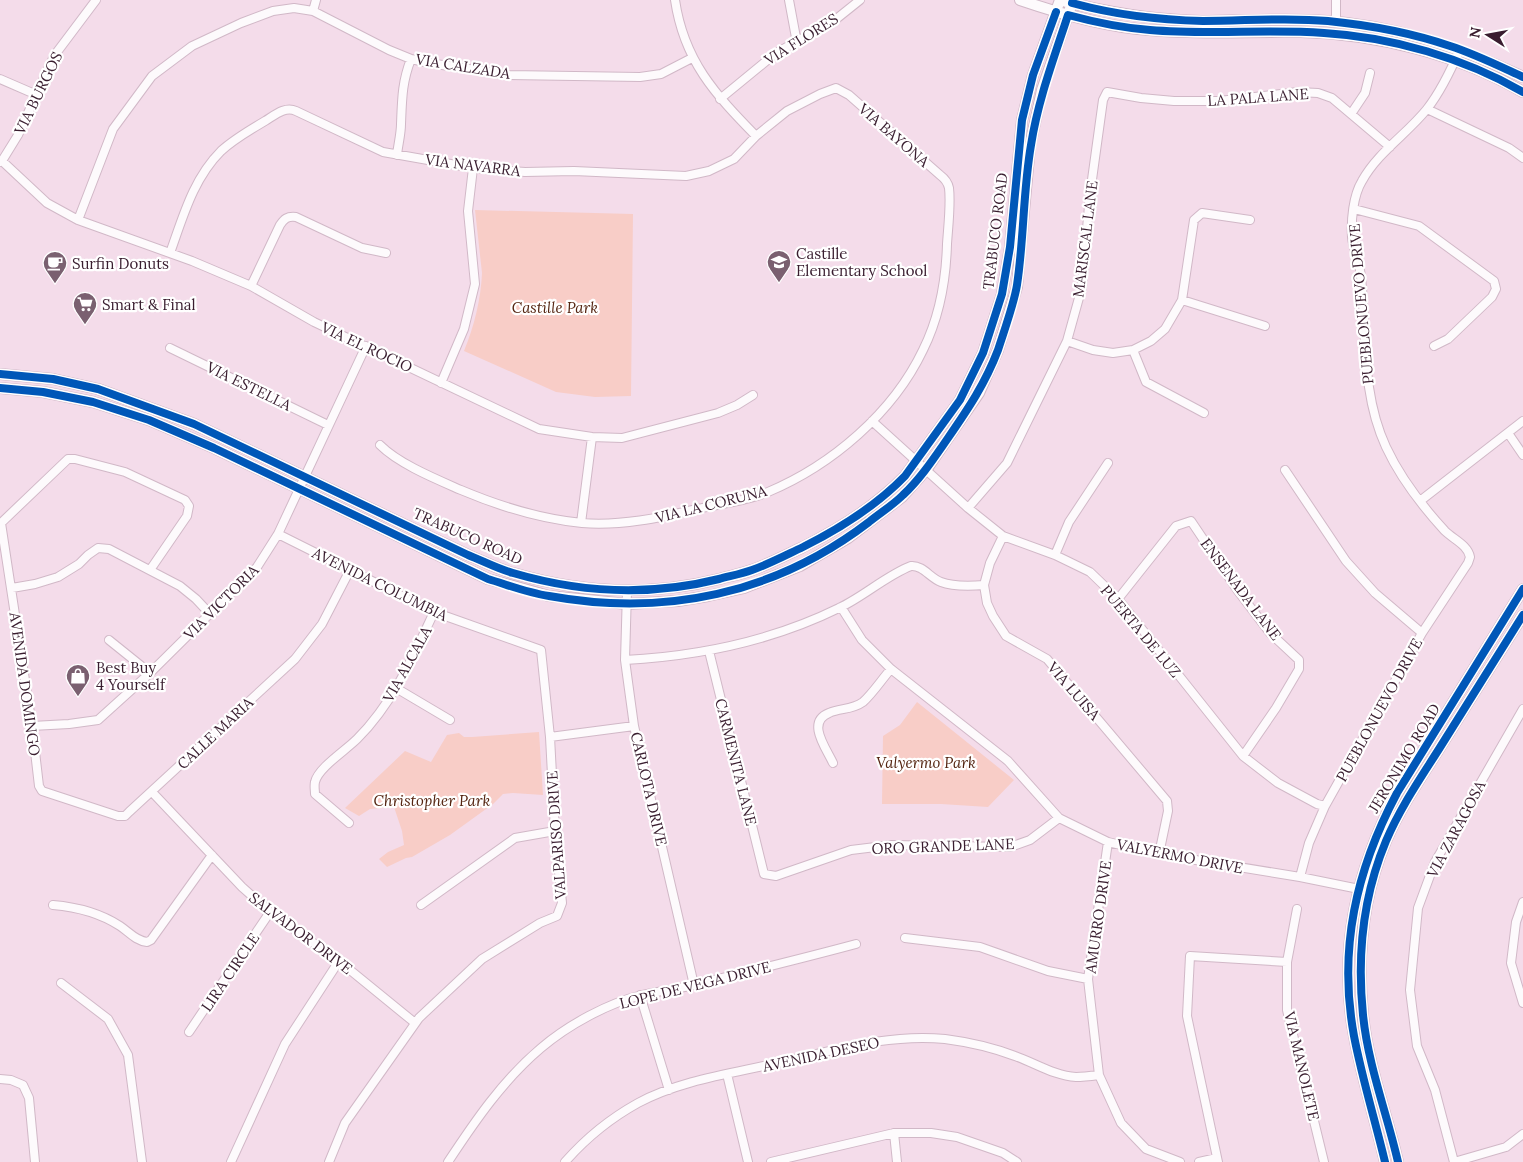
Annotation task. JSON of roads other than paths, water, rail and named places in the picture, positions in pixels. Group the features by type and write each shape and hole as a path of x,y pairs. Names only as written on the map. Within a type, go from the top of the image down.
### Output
{"main road":[{"path":"1020,0 1056,12 1102,23 1148,30 1186,32 1302,32 1368,38 1408,47 1481,70 1523,92"},
{"path":"1060,0 1114,13 1165,19 1211,21 1291,19 1369,26 1460,49 1523,77"},
{"name":"TRABUCO ROAD","path":"0,374 53,379 98,389 194,424 512,573 560,585 609,591 671,589 750,571 836,531 861,514 895,486 917,461 960,400 986,345 1002,294 1010,247 1018,145 1028,91 1060,0"},
{"name":"TRABUCO ROAD","path":"0,388 44,392 118,410 172,429 488,579 549,596 627,604 678,601 744,588 800,566 830,550 902,497 926,470 979,393 998,350 1017,287 1030,146 1042,90 1073,2"},
{"path":"1335,34 1336,22"},
{"path":"1018,145 1030,146"},
{"name":"JERONIMO ROAD","path":"1385,1162 1354,1036 1350,1003 1349,946 1358,889 1380,826 1397,793 1523,589"},
{"name":"JERONIMO ROAD","path":"1398,1162 1370,1054 1363,1018 1361,988 1362,940 1370,891 1386,841 1404,804 1522,620"}],"street":[{"name":"VIA BURGOS","path":"1,162 18,135 54,56 96,0"},
{"path":"313,11 316,0"},
{"path":"675,0 678,20 692,58 720,99 756,136"},
{"path":"789,0 797,43"},
{"name":"VIA FLORES","path":"720,99 776,53 797,43 835,20 860,0"},
{"path":"1336,0 1336,22"},
{"name":"VIA CALZADA","path":"78,220 112,129 152,76 192,46 241,23 274,11 294,8 313,11 389,50 411,59 509,75 640,77 660,74 692,58"},
{"name":"PUEBLONUEVO DRIVE","path":"1300,877 1309,843 1325,806 1422,633 1468,563 1470,557 1466,549 1446,532 1420,501 1394,463 1378,429 1366,370 1361,274 1352,237 1354,209 1360,183 1373,163 1427,109 1441,88 1460,49"},
{"path":"397,155 401,126 401,96 411,59"},
{"path":"1351,114 1365,93 1370,73"},
{"path":"0,79 37,95"},
{"name":"VIA NAVARRA","path":"170,253 191,195 210,164 222,150 241,135 285,110 294,109 383,152 473,168 525,172 574,171 686,176 709,171 734,159 756,136 787,111 836,88"},
{"name":"VIA BAYONA","path":"836,88 856,101 940,175 949,186"},
{"name":"LA PALA LANE","path":"1107,92 1174,101 1219,101 1298,92 1318,93 1332,98 1390,147"},
{"name":"MARISCAL LANE","path":"968,508 1007,464 1067,341 1082,287 1090,194 1103,100 1107,92"},
{"path":"1427,109 1509,148 1523,158"},
{"name":"VIA EL ROCIO","path":"1,162 47,203 78,220 192,261 251,286 314,322 539,429 609,439 634,436 718,413 753,394"},
{"path":"441,383 464,329 475,284 468,211 473,168"},
{"name":"VIA LA CORUNA","path":"380,445 390,455 493,504 534,515 581,523 624,523 662,518 766,493 798,479 833,456 872,421 905,382 923,350 938,310 947,252 949,186"},
{"path":"1354,209 1419,226 1494,281 1496,289 1492,297 1448,339 1434,346"},
{"path":"1067,341 1093,350 1112,353 1133,350 1151,341 1165,329 1182,300 1194,220 1202,213 1250,220"},
{"path":"251,286 280,225 289,216 296,217 362,248 386,253"},
{"path":"1182,300 1265,326"},
{"name":"VIA VICTORIA","path":"32,726 98,720 257,568 278,534 366,346"},
{"name":"VIA ESTELLA","path":"170,348 328,425"},
{"path":"1133,350 1146,382 1204,412"},
{"name":"PUERTA DE LUZ","path":"872,421 968,508 1003,536 1055,555 1090,572 1118,599 1243,756 1278,782 1317,804 1325,806"},
{"path":"1420,501 1523,421"},
{"path":"1508,433 1523,455"},
{"path":"581,523 592,437"},
{"name":"AVENIDA DOMINGO","path":"39,786 12,588 1,524 66,460 75,459 125,472 185,500 189,506 187,516 150,570"},
{"path":"1055,555 1069,522 1108,463"},
{"path":"1285,470 1346,561 1375,593 1422,633"},
{"name":"ENSENADA LANE","path":"1118,599 1176,526 1191,521 1238,591 1270,633 1299,660 1300,669 1243,756"},
{"name":"AVENIDA COLUMBIA","path":"278,534 434,612 541,650"},
{"path":"625,660 685,655 759,639 825,615 911,566 919,566 934,578 948,584 984,585 990,563 1003,536"},
{"path":"12,588 35,584 58,576 78,564 98,548 110,549 180,586 210,614"},
{"name":"CALLE MARIA","path":"39,786 42,790 118,816 125,816 295,659 322,624 350,570"},
{"name":"VIA LUISA","path":"984,585 987,603 1006,636 1047,659 1167,801 1168,811 1159,854"},
{"name":"CARLOTA DRIVE","path":"627,590 625,660 634,726 694,985"},
{"name":"VALYERMO DRIVE","path":"841,607 862,640 891,669 1008,761 1059,818 1108,842 1159,854 1300,877 1370,891"},
{"name":"VIA ALCALA","path":"349,824 315,794 314,783 318,774 357,739 377,716 396,688 434,612"},
{"path":"1507,615 1522,620"},
{"path":"109,640 150,672"},
{"name":"VALPARISO DRIVE","path":"329,1162 345,1123 416,1023 482,959 540,923 557,916 562,903 555,831 550,737 541,650"},
{"name":"CARMENITA LANE","path":"709,651 764,874"},
{"path":"833,763 817,727 820,719 830,712 845,710 862,702 891,669"},
{"path":"396,688 450,720"},
{"name":"VIA ZARAGOSA","path":"1454,1162 1435,1090 1417,1046 1410,990 1418,908 1435,862 1523,709"},
{"path":"550,737 634,726"},
{"name":"SALVADOR DRIVE","path":"152,792 242,888 270,912 339,961 416,1023"},
{"name":"ORO GRANDE LANE","path":"764,874 776,876 850,850 892,845 1010,847 1030,840 1059,818"},
{"path":"421,905 515,838 555,831"},
{"name":"AMURRO DRIVE","path":"1108,842 1088,979 1099,1076 1121,1124 1146,1149 1180,1162"},
{"path":"53,905 71,906 104,917 136,939 147,942 151,940 212,855"},
{"path":"1523,902 1516,922 1511,963 1523,1003"},
{"name":"VIA MANOLETE","path":"1297,909 1287,962 1287,1010 1324,1162"},
{"name":"LIRA CIRCLE","path":"189,1032 270,912"},
{"path":"905,938 980,947 1048,970 1088,979"},
{"name":"LOPE DE VEGA DRIVE","path":"448,1162 470,1128 510,1077 542,1047 584,1018 640,995 694,985 856,944"},
{"path":"1199,1162 1217,1160 1187,1016 1190,956 1287,962"},
{"path":"231,1162 285,1044 339,961"},
{"path":"61,982 108,1019 128,1056 142,1162"},
{"path":"640,995 669,1090"},
{"name":"AVENIDA DESEO","path":"565,1162 577,1148 612,1119 640,1102 669,1090 727,1074 858,1045 911,1037 946,1039 1014,1055 1052,1071 1075,1077 1099,1076"},
{"path":"727,1074 748,1162"},
{"path":"0,1079 12,1080 23,1085 29,1098 35,1162"},
{"path":"772,1162 894,1132 932,1133 957,1137 1003,1152 1017,1162"},
{"path":"894,1132 897,1162"},
{"path":"1454,1162 1506,1147 1523,1134"}],"place":[{"name":"Castille Elementary School","path":"779,283"},
{"name":"Surfin Donuts","path":"55,284"},
{"name":"Smart & Final","path":"85,325"},
{"name":"Best Buy 4 Yourself","path":"78,697"}],"park label":[{"name":"Castille Park","path":"555,307"},
{"name":"Valyermo Park","path":"926,762"},
{"name":"Christopher Park","path":"432,800"}]}
